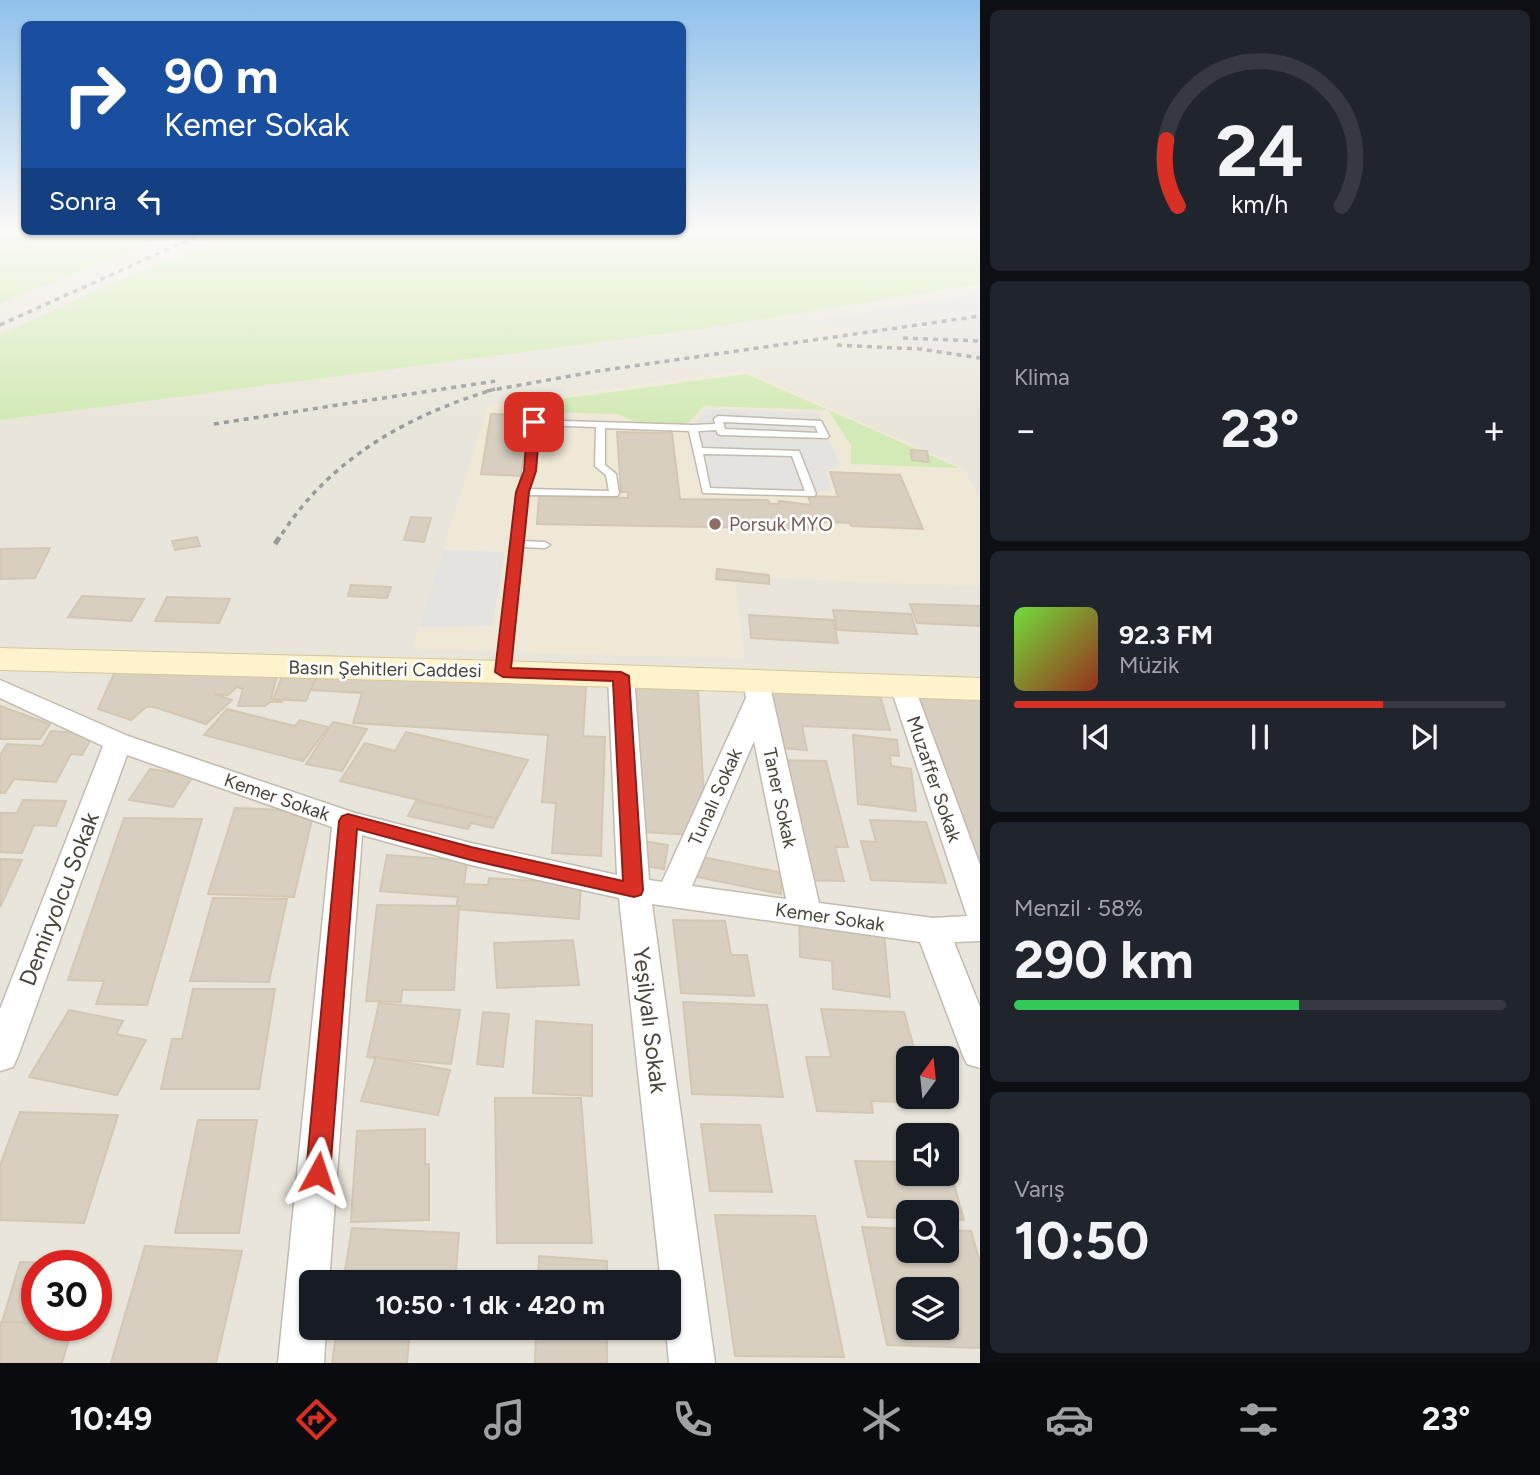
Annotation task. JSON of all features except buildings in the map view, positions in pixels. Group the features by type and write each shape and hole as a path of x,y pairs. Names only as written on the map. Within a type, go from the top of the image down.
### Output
{"main road":[{"name":"Basın Şehitleri Caddesi","path":"0,659 621,676 757,691 903,686 980,689"}],"street":[{"name":"Yeşilyalı Sokak","path":"621,676 634,890 692,1363"},
{"name":"Muzaffer Sokak","path":"903,686 980,911"},
{"name":"Kemer Sokak","path":"0,688 118,742 348,821 471,854 634,890 933,931 980,928"},
{"name":"Tunalı Sokak","path":"672,895 757,691"},
{"name":"Taner Sokak","path":"757,691 805,914"},
{"name":"Demiryolcu Sokak","path":"0,1056 118,742"},
{"path":"301,1363 348,821"},
{"path":"933,931 980,1053"}],"lane":[{"path":"718,419 818,423 824,436 721,432 720,427 718,419"},
{"path":"503,672 522,492 530,471 534,422 720,427"},
{"path":"522,492 614,494 611,474 600,466 601,425"},
{"path":"693,428 706,491 811,494 796,453 698,451"},
{"path":"517,544 545,545"}],"shaded area":[{"path":"0,294 971,294 811,322 980,361 980,1363 0,1363"},
{"path":"980,294 980,361 809,322"},
{"name":"Porsuk MYO","path":"745,370 963,467 980,499 980,586 735,577 745,659 412,649 488,405"},
{"path":"706,409 818,413 840,465 826,471 832,491 708,490 694,423"},
{"path":"443,550 505,552 492,626 419,627"}],"green space":[{"path":"0,294 25,294 0,304"},
{"path":"91,294 921,294 708,328 0,420 0,335"},
{"path":"747,374 959,468 851,464 851,445 828,410 704,406 688,423 637,423 618,414 504,411 506,406"}],"railway":[{"path":"0,325 69,294"},
{"path":"492,390 598,371 980,316"},
{"path":"903,338 980,341"},
{"path":"837,345 920,349 980,358"},
{"path":"214,424 495,381"},
{"path":"282,534 324,483 375,442 432,412 492,390"},
{"path":"487,391 492,390"},
{"path":"275,544 283,532"}],"place":[{"name":"Porsuk MYO","path":"715,524"}],"route":[{"path":"318,1173 348,821 471,854 634,890 621,676 503,672 522,492 530,471 534,422"}]}
